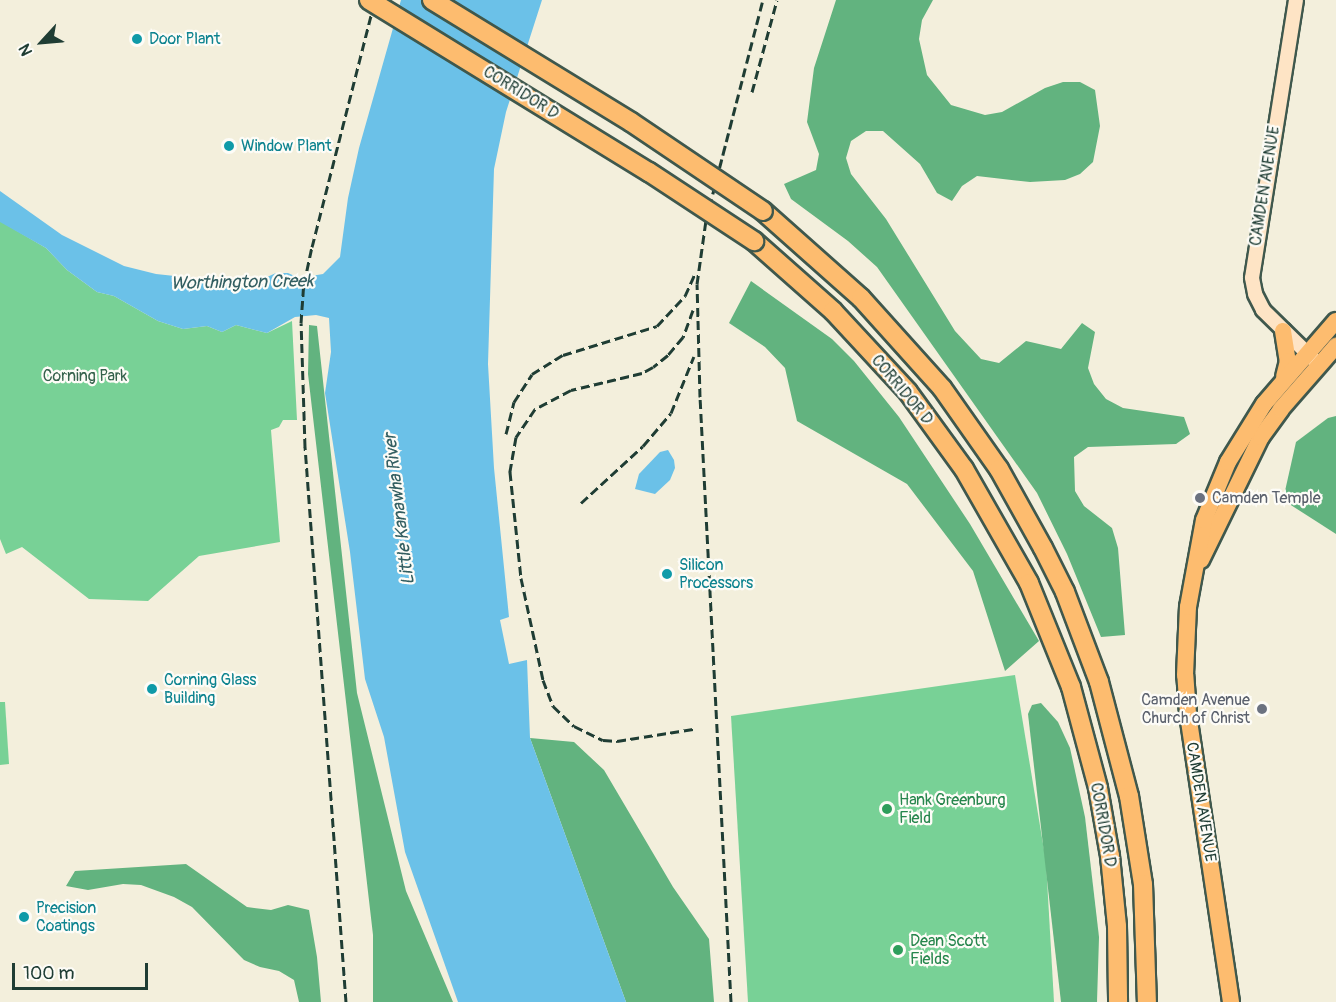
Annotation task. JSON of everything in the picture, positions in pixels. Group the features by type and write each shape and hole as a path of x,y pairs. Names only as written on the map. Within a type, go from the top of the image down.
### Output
{"highway":[{"name":"CORRIDOR D","path":"369,0 649,172 754,241 833,311 908,392 964,469 999,525 1029,583 1071,687 1098,788 1110,856 1117,926 1118,1002"},
{"name":"CORRIDOR D","path":"432,0 631,122 763,211 861,298 942,388 999,469 1043,548 1100,682 1129,796 1143,884 1147,1002"}],"main road":[{"path":"1313,359 1336,321"},
{"path":"1283,331 1288,361 1284,380"},
{"path":"1313,359 1336,346"},
{"name":"CAMDEN AVENUE","path":"1231,1002 1188,714 1185,675 1188,607 1204,520 1221,476 1254,419 1284,380 1313,359"},
{"name":"CAMDEN AVENUE","path":"1197,566 1261,437 1313,359"}],"street":[{"name":"CAMDEN AVENUE","path":"1296,0 1252,270 1253,286 1260,305 1313,359"}],"green space":[{"path":"836,0 933,0 922,20 919,39 927,75 951,105 985,115 1002,112 1045,88 1063,82 1080,82 1095,90 1100,126 1093,162 1080,174 1065,180 1030,182 977,176 962,186 952,201 937,193 920,164 883,131 866,131 851,141 846,158 851,174 886,219 955,331 981,359 999,363 1026,341 1061,349 1082,323 1095,332 1088,368 1094,384 1106,399 1123,408 1184,417 1190,434 1176,444 1088,447 1074,457 1075,491 1084,506 1112,528 1118,548 1125,635 1101,637 1067,554 1037,493 877,267 848,241 791,199 784,184 816,170 819,154 807,122 814,68"},
{"name":"Corning Park","path":"0,221 46,248 67,270 97,292 114,296 158,321 183,329 207,326 222,332 236,325 267,333 292,321 297,420 283,420 279,427 271,430 280,542 199,556 148,601 89,599 22,547 6,554 0,539"},
{"path":"751,281 832,339 854,361 899,417 970,524 1039,641 1005,671 973,571 907,484 797,421 785,368 765,347 729,323"},
{"path":"309,325 317,326 357,693 406,891 453,1002 373,1002 373,935 308,374"},
{"path":"1336,416 1336,534 1283,500 1296,442 1328,418"},
{"path":"1015,675 1046,862 1054,1002 748,1002 731,716"},
{"path":"0,702 5,702 9,764 0,765"},
{"path":"1041,703 1058,722 1070,748 1085,817 1099,937 1097,1002 1061,1002 1028,714 1032,705"},
{"path":"530,738 574,742 604,770 673,887 709,939 714,1002 626,1002"},
{"path":"186,864 247,907 271,910 288,905 309,910 317,957 321,1002 299,1002 294,980 279,971 260,967 244,960 192,907 174,897 141,885 123,884 88,890 66,886 75,871"}],"water":[{"path":"401,0 542,0 506,112 494,169 488,364 494,468 509,617 500,620 509,664 527,660 530,738 626,1002 458,1002 405,852 384,737 365,679 350,552 325,393 331,352 329,318 316,315 295,317 267,333 236,325 222,332 207,326 183,329 158,321 114,296 97,292 67,270 46,248 0,222 0,191 62,235 124,266 156,274 231,282 246,278 258,281 276,273 288,273 299,278 323,274 340,257 348,198 359,148"},
{"path":"668,450 674,460 675,468 670,480 655,494 635,489 639,474 660,452"}],"railway":[{"path":"346,1002 305,447 301,323 304,284 312,247 375,0"},
{"path":"731,1002 700,397 697,284 706,220 763,0"},
{"path":"752,92 777,0"},
{"path":"506,434 514,402 532,374 563,355 657,326 685,296 695,274"},
{"path":"693,310 683,337 668,355 653,367 642,373 571,390 535,409 516,437 510,472 521,578 543,680 553,706 574,726 603,740 617,741 693,729"},
{"path":"581,503 643,446 671,413 694,356"}],"place":[{"name":"Door Plant","path":"137,39"},
{"name":"Window Plant","path":"229,146"},
{"name":"Camden Temple","path":"1200,498"},
{"name":"Silicon Processors","path":"667,574"},
{"name":"Corning Glass Building","path":"152,689"},
{"name":"Camden Avenue Church of Christ","path":"1262,709"},
{"name":"Hank Greenburg Field","path":"887,809"},
{"name":"Precision Coatings","path":"24,917"},
{"name":"Dean Scott Fields","path":"898,950"}],"water label":[{"name":"Worthington Creek","path":"242,283"},
{"name":"Little Kanawha River","path":"400,509"}]}
